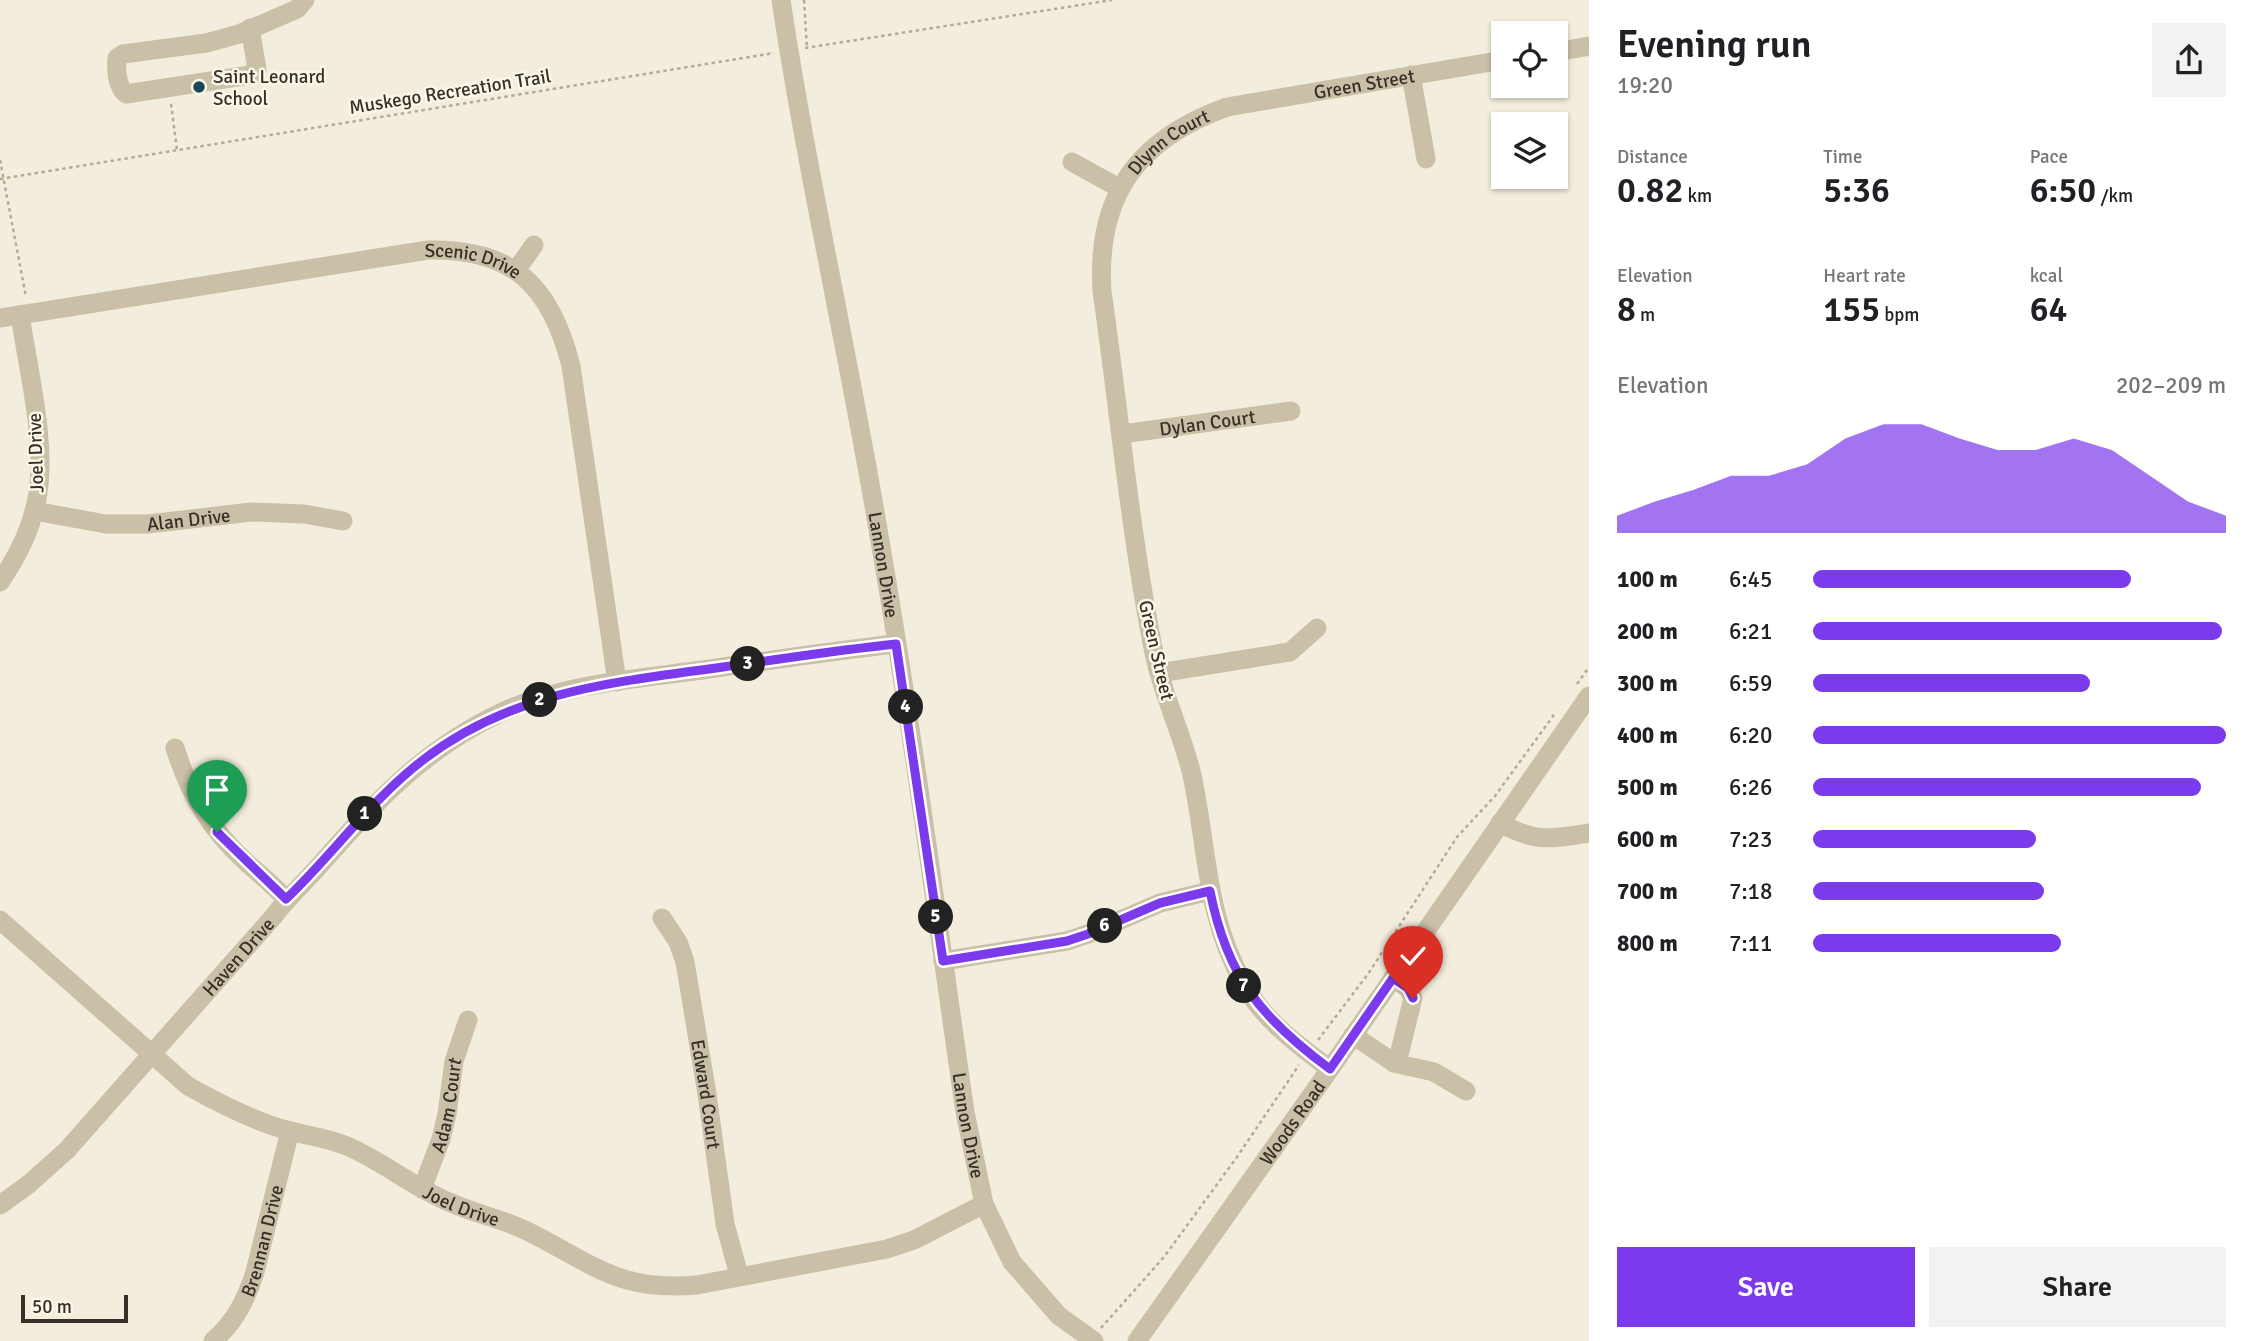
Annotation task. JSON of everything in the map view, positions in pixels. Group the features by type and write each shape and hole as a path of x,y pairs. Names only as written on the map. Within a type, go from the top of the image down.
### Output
{"street":[{"path":"250,28 257,69 250,75 127,94 119,83 117,58 123,54 206,43 297,9 305,0"},
{"name":"Lannon Drive","path":"781,0 810,175 847,353 878,527 965,1112 984,1205 1012,1262 1059,1316 1098,1334"},
{"path":"1568,50 1589,46"},
{"name":"Green Street","path":"1227,107 1491,62"},
{"path":"1411,75 1426,159"},
{"name":"Dlynn Court","path":"1119,188 1158,144 1178,129 1227,107"},
{"path":"1072,162 1119,188"},
{"name":"Green Street","path":"1119,188 1106,222 1100,266 1142,582 1159,673 1192,774 1210,891 1223,942 1245,988 1275,1024 1330,1069"},
{"path":"517,269 534,245"},
{"name":"Scenic Drive","path":"0,318 428,250 462,252 517,269 541,293 569,357 617,682"},
{"name":"Joel Drive","path":"0,582 13,563 31,524 39,491 38,435 24,315"},
{"name":"Dylan Court","path":"1122,434 1291,411"},
{"name":"Alan Drive","path":"34,512 106,524 159,523 251,512 303,514 342,521"},
{"path":"1159,673 1290,652 1317,628"},
{"name":"Haven Drive","path":"0,1205 61,1156 286,899 391,787 458,735 502,712 564,692 617,682 896,644"},
{"name":"Woods Road","path":"1136,1341 1330,1069 1500,823 1580,694"},
{"path":"176,748 187,783 211,824 230,846 286,899"},
{"path":"1500,823 1522,835 1542,839 1589,833"},
{"path":"943,961 1067,941 1160,903 1210,891"},
{"name":"Edward Court","path":"662,918 678,942 685,962 725,1224 739,1276"},
{"name":"Joel Drive","path":"0,920 188,1086 219,1104 290,1131 347,1146 450,1203 528,1231 597,1269 636,1283 675,1287 697,1285 887,1249 914,1240 984,1205"},
{"path":"1393,978 1408,988 1413,998 1400,1051 1394,1063"},
{"name":"Adam Court","path":"422,1189 441,1139 454,1061 468,1020"},
{"path":"1353,1035 1394,1063 1434,1072 1466,1091"},
{"name":"Brennan Drive","path":"213,1341 237,1315 247,1295 290,1131"}],"path":[{"path":"804,0 807,48"},
{"path":"795,50 1112,0"},
{"name":"Muskego Recreation Trail","path":"2,178 780,52"},
{"path":"169,88 177,150"},
{"path":"0,160 24,315"},
{"path":"1580,694 1589,667"},
{"path":"1314,1045 1368,974 1457,837 1495,796 1563,702"},
{"path":"1098,1334 1164,1257 1305,1058"}],"place":[{"name":"Saint Leonard School","path":"199,87"}],"route":[{"path":"217,832 286,899 391,787 458,735 502,712 564,692 617,682 896,644 943,961 1067,941 1160,903 1210,891 1223,942 1245,988 1275,1024 1296,1044 1330,1069 1393,978 1408,988 1413,998"}]}
